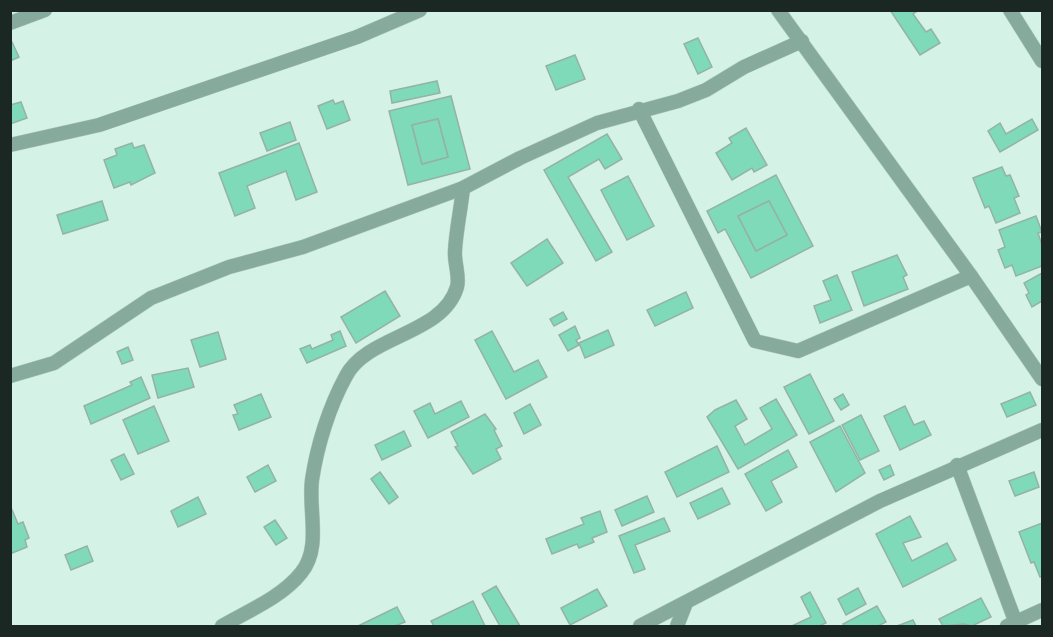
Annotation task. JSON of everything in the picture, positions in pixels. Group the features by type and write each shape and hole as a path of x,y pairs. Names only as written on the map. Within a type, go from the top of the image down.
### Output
{"street":[{"path":"10,23 45,10"},
{"path":"10,145 99,125 357,37 420,10"},
{"path":"778,10 971,276 1042,379"},
{"path":"1010,10 1041,55"},
{"path":"10,376 54,363 151,298 250,260 303,247 463,188 597,123 639,109 678,101 706,90 744,67 802,41"},
{"path":"639,109 755,341 798,351 971,276"},
{"path":"222,627 278,594 300,575 309,563 312,546 312,482 323,434 346,376 356,362 369,352 430,321 447,304 457,287 455,253 463,188"},
{"path":"640,627 880,501 957,465 1042,430"},
{"path":"957,465 1013,625 1042,610"},
{"path":"676,627 686,603"}],"building":[{"path":"890,10 919,10 913,14 926,32 931,29 940,43 920,55"},
{"path":"698,38 712,67 698,74 684,44"},
{"path":"12,42 19,57 10,61 10,43"},
{"path":"575,55 585,79 556,90 546,66"},
{"path":"437,81 440,93 392,103 390,91"},
{"path":"451,96 470,169 408,185 389,111","holes":["438,119 448,157 422,164 412,125"]},
{"path":"333,100 335,104 343,101 350,120 327,129 318,106"},
{"path":"21,102 27,118 10,124 10,105"},
{"path":"438,119 448,157 422,164 412,125"},
{"path":"1032,119 1038,130 1000,152 988,131 1000,123 1006,134"},
{"path":"290,122 296,140 267,151 260,133"},
{"path":"746,128 767,165 754,172 752,168 732,180 716,153 732,143 729,138"},
{"path":"607,134 622,159 605,169 599,159 568,177 612,252 596,261 544,170"},
{"path":"132,143 134,148 144,145 155,173 131,185 130,182 114,188 104,160 117,155 115,149"},
{"path":"299,143 317,192 296,200 286,171 247,186 255,208 235,216 219,173"},
{"path":"1002,167 1006,176 1010,175 1019,196 1014,198 1020,213 996,223 989,206 985,208 973,178"},
{"path":"776,175 813,246 751,278 725,229 718,233 707,211","holes":["769,201 787,235 756,251 738,216"]},
{"path":"628,176 654,226 627,240 601,190"},
{"path":"102,201 108,220 63,234 57,215"},
{"path":"769,201 787,235 756,251 738,216"},
{"path":"1036,216 1042,232 1038,233 1042,245 1042,266 1016,276 1012,265 1005,268 998,250 1005,247 999,230"},
{"path":"547,239 563,263 527,286 511,263"},
{"path":"897,255 907,275 903,277 908,289 864,306 852,272"},
{"path":"1042,273 1042,301 1032,307 1026,295 1029,293 1024,283"},
{"path":"837,275 852,310 820,323 814,306 831,300 823,281"},
{"path":"385,291 400,316 356,343 341,317"},
{"path":"686,292 693,308 655,326 647,310"},
{"path":"563,312 567,319 554,326 550,319"},
{"path":"575,326 580,338 576,340 579,345 568,351 559,335"},
{"path":"608,330 614,345 585,358 579,343"},
{"path":"340,331 346,346 307,363 300,349 310,345 312,349 333,340 331,335"},
{"path":"492,331 514,372 538,360 547,377 506,399 475,340"},
{"path":"218,332 226,359 200,367 191,340"},
{"path":"128,347 133,360 122,364 117,352"},
{"path":"188,368 194,387 158,398 152,375"},
{"path":"810,374 834,421 809,434 784,387"},
{"path":"141,377 150,398 91,424 84,406 132,385 130,382"},
{"path":"1030,392 1036,405 1007,417 1001,404"},
{"path":"261,394 271,417 239,430 233,415 238,414 234,405"},
{"path":"843,394 849,405 841,410 834,399"},
{"path":"776,399 797,435 738,469 707,417 715,410 736,400 747,419 735,426 745,445 772,429 760,408"},
{"path":"461,401 469,417 428,438 414,411 430,403 435,414"},
{"path":"530,404 541,425 524,434 514,413"},
{"path":"154,406 169,441 138,454 123,420"},
{"path":"905,406 914,425 924,421 931,435 900,450 884,416"},
{"path":"485,414 496,429 494,430 502,446 496,449 501,459 473,474 455,447 458,446 451,432"},
{"path":"861,415 879,451 860,460 842,425"},
{"path":"840,426 865,473 836,492 810,442"},
{"path":"404,431 411,446 382,460 375,445"},
{"path":"717,446 729,472 677,497 665,472"},
{"path":"788,450 797,467 771,481 782,502 766,511 745,474"},
{"path":"124,454 134,474 121,480 111,460"},
{"path":"268,465 276,481 255,492 247,477"},
{"path":"890,465 894,475 884,480 879,470"},
{"path":"380,472 398,497 389,504 371,479"},
{"path":"1034,472 1039,487 1015,496 1009,481"},
{"path":"722,488 730,504 698,519 690,503"},
{"path":"647,496 654,512 622,526 615,510"},
{"path":"198,497 206,514 178,527 171,511"},
{"path":"10,505 18,524 23,522 29,538 25,540 27,547 10,554"},
{"path":"600,511 607,532 592,538 594,542 579,548 577,544 552,554 546,539 584,524 581,518"},
{"path":"910,516 921,537 903,543 912,561 947,543 956,560 903,587 876,534"},
{"path":"664,518 670,531 635,545 645,569 634,573 619,536"},
{"path":"275,520 287,538 276,545 264,527"},
{"path":"1042,523 1042,576 1040,577 1034,562 1031,563 1019,532"},
{"path":"87,546 93,561 71,570 65,555"},
{"path":"496,586 520,626 500,626 482,594"},
{"path":"858,588 866,604 846,615 838,599"},
{"path":"597,589 607,606 570,625 561,608"},
{"path":"810,592 826,623 819,626 792,626 811,617 801,597"},
{"path":"981,598 991,617 972,626 964,624 943,626 939,619"},
{"path":"473,601 485,626 434,626 431,621"},
{"path":"877,606 886,622 878,626 844,626 843,624"},
{"path":"397,607 405,622 395,626 358,626"},
{"path":"913,620 916,626 897,626"}]}
